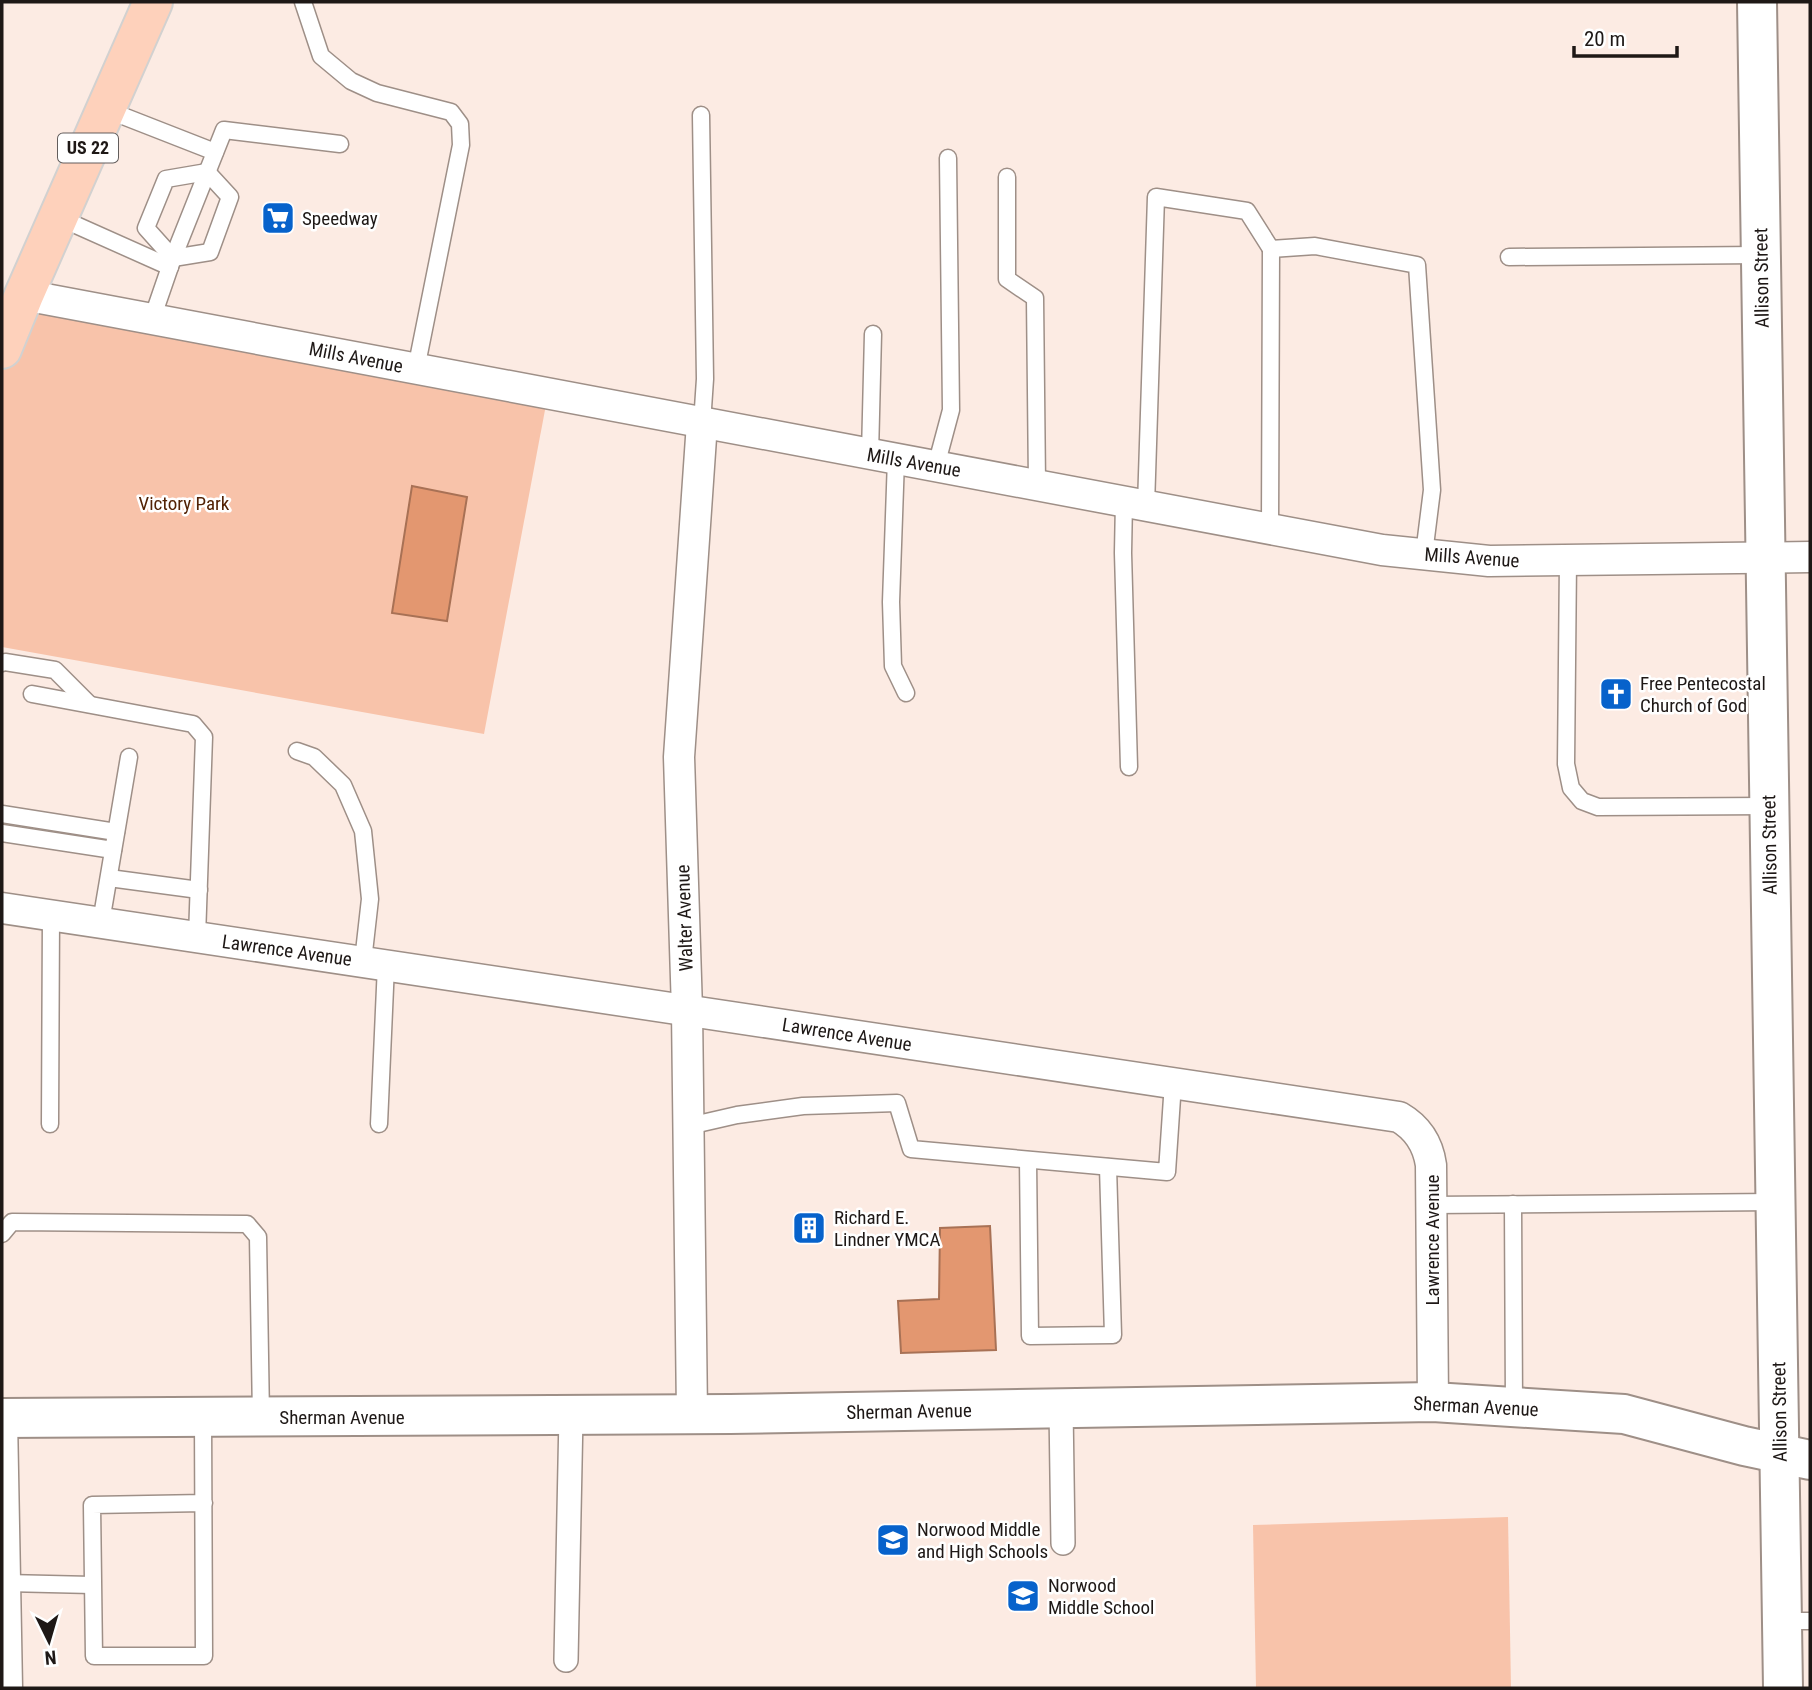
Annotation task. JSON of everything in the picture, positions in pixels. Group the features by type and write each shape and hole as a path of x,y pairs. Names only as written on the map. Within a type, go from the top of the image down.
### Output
{"main road":[{"name":"US 22","path":"2,349 23,295 153,2"}],"street":[{"name":"Allison Street","path":"1757,2 1775,1202 1795,1457 1796,1621 1783,1688"},
{"name":"Mills Avenue","path":"23,295 1382,550 1489,561 1810,557"},
{"name":"Walter Avenue","path":"692,1415 690,1126 679,757 702,422"},
{"name":"Lawrence Avenue","path":"2,908 1399,1117 1418,1132 1429,1153 1431,1166 1433,1402"},
{"name":"Sherman Avenue","path":"2,1417 692,1415 1433,1402 1624,1414 1795,1457"},
{"path":"1061,1408 1063,1543"},
{"path":"566,1660 571,1415"},
{"path":"2,1417 7,1688"}],"lane":[{"path":"303,2 321,56 351,81 377,93 451,112 460,124 461,145 416,369"},
{"path":"105,110 215,152"},
{"path":"701,115 705,379 702,422"},
{"path":"152,319 171,262 224,130 340,144"},
{"path":"936,466 951,410 948,158"},
{"path":"171,262 146,228 166,179 207,172"},
{"path":"58,217 171,262 210,252 230,197 207,172"},
{"path":"1007,177 1007,279 1035,298 1037,484"},
{"path":"1129,766 1124,553 1135,503 1156,197 1247,211 1271,248 1270,529"},
{"path":"1271,248 1315,246 1417,265 1432,490 1424,554"},
{"path":"1510,257 1760,255"},
{"path":"873,334 883,456 893,666 906,693"},
{"path":"1569,560 1566,764 1571,788 1582,801 1598,807 1768,806"},
{"path":"2,663 55,670 89,704"},
{"path":"32,694 193,724 204,737 197,937"},
{"path":"297,751 314,757 343,785 363,831 375,963 379,1124"},
{"path":"101,922 129,757"},
{"path":"2,814 116,832"},
{"path":"2,833 113,850"},
{"path":"109,878 199,890"},
{"path":"50,1124 51,915"},
{"path":"690,1126 737,1115 803,1106 897,1104 911,1149 1167,1172 1172,1083"},
{"path":"1028,1160 1030,1336 1114,1335 1108,1167"},
{"path":"1432,1205 1775,1202"},
{"path":"1513,1204 1514,1407"},
{"path":"2,1234 12,1222 247,1224 258,1237 261,1417"},
{"path":"203,1418 204,1503 204,1656 94,1656 92,1505 204,1503"},
{"path":"4,1564 92,1585"}],"green space":[{"name":"Victory Park","path":"24,295 548,394 484,734 2,647 2,349"},
{"path":"1508,1517 1511,1688 1256,1688 1253,1525"}],"shaded area":[{"path":"412,486 467,497 447,621 392,613"},
{"path":"990,1226 996,1350 901,1353 898,1301 939,1299 940,1228"}],"place":[{"name":"Speedway","path":"278,218"},
{"name":"Free Pentecostal Church of God","path":"1616,694"},
{"name":"Richard E. Lindner YMCA","path":"809,1228"},
{"name":"Norwood Middle and High Schools","path":"893,1540"},
{"name":"Norwood Middle School","path":"1023,1596"}]}
